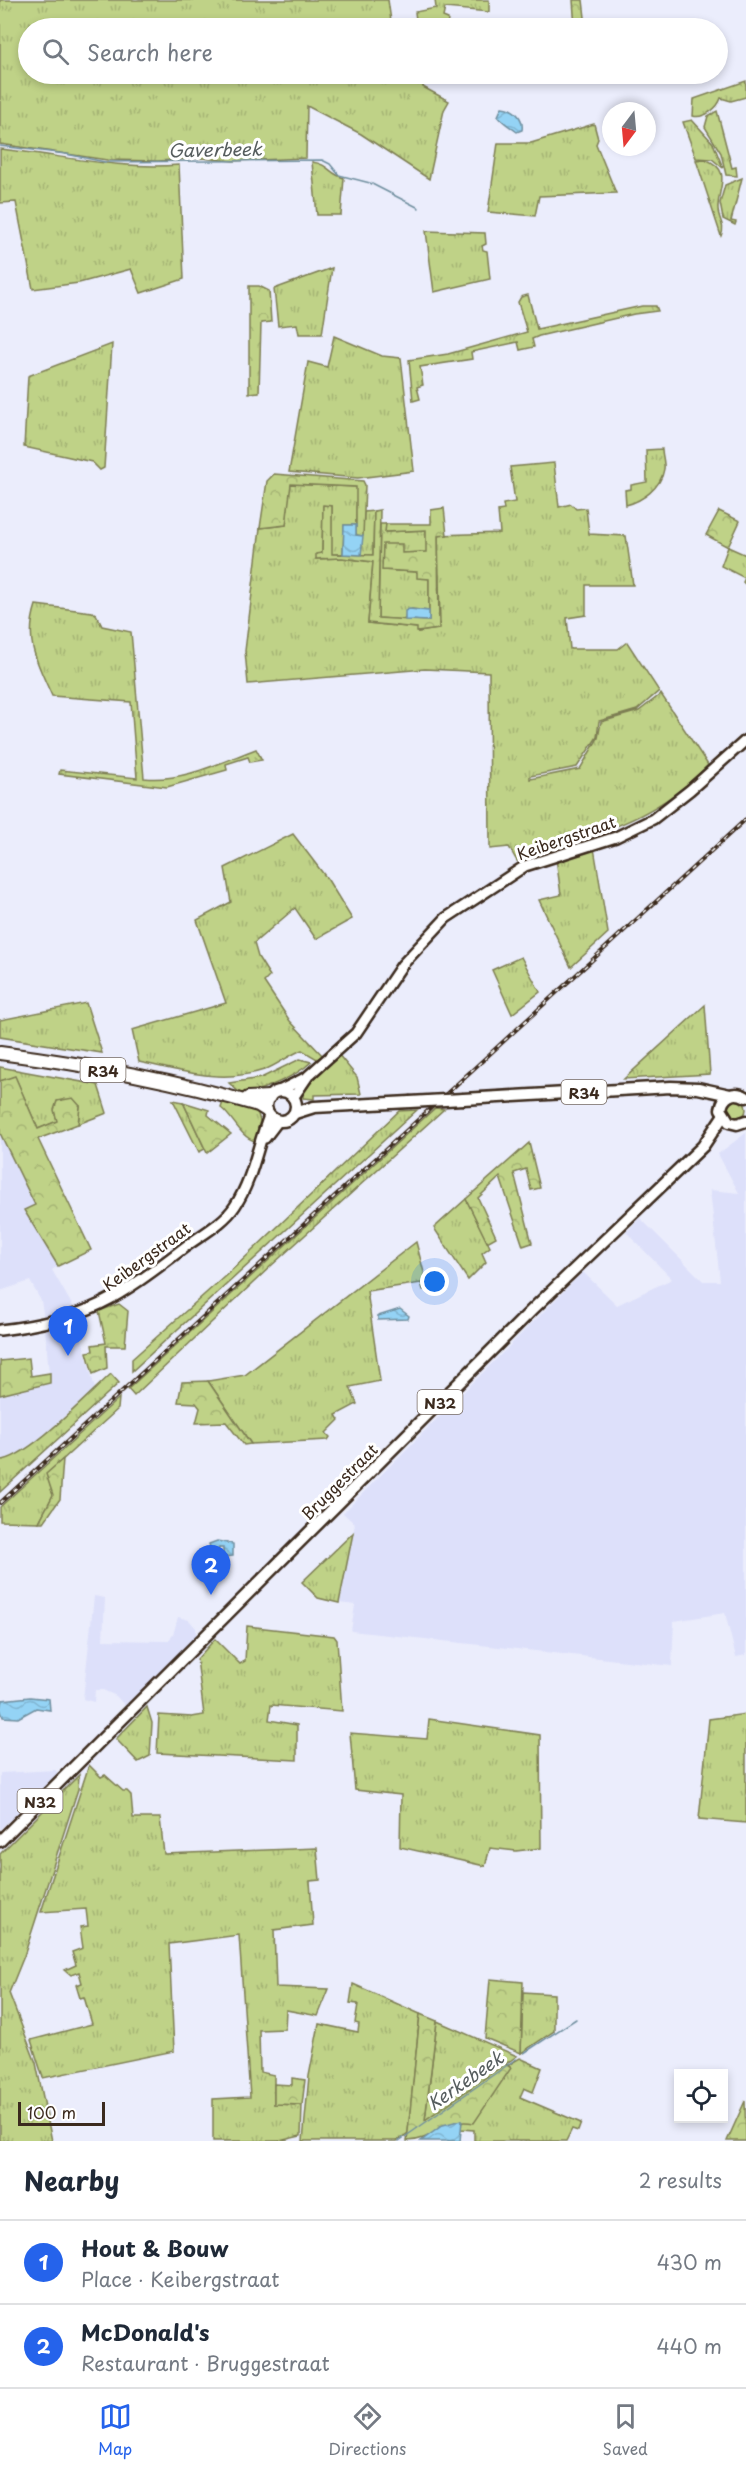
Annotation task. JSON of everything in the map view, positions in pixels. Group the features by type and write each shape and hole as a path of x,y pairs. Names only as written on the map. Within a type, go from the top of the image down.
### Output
{"highway":[{"name":"R34","path":"0,1053 67,1063 205,1092 258,1106 271,1116"},
{"name":"R34","path":"205,1092 259,1099 274,1094"}],"main road":[{"name":"R34","path":"294,1104 314,1107 657,1087 685,1087 730,1095"},
{"path":"705,1090 717,1099 722,1113 734,1124 746,1121"},
{"path":"730,1095 738,1093 746,1096"},
{"path":"274,1094 294,1104 288,1120 271,1116 274,1094"},
{"name":"Bruggestraat","path":"703,1146 722,1113 723,1101 730,1095"},
{"name":"Bruggestraat","path":"0,1841 533,1309 703,1146 734,1124"}],"street":[{"name":"Keibergstraat","path":"274,1094 308,1076 356,1033 407,958 446,918 525,866 616,837 653,819 690,790 746,740"},
{"name":"Keibergstraat","path":"294,1104 308,1076"},
{"name":"Keibergstraat","path":"0,1330 57,1321 86,1312 127,1291 232,1210 242,1193 271,1116"}],"shaded area":[{"path":"0,1133 35,1205 24,1211 58,1266 52,1270 76,1312 44,1319 41,1301 30,1281 0,1291"},
{"path":"746,1133 746,1655 736,1657 725,1613 674,1621 672,1666 351,1631 355,1605 339,1603 355,1524 343,1513 583,1272 617,1305 672,1279 626,1232 640,1218 703,1281 720,1281 710,1190 739,1193 718,1154"},
{"path":"77,1319 95,1389 27,1450 10,1460 0,1460 0,1395 50,1383 45,1329"},
{"path":"94,1596 105,1598 103,1640 168,1641 173,1635 178,1617 189,1620 196,1628 196,1635 191,1642 125,1706 116,1696 103,1690 95,1690 94,1702 83,1699"},
{"path":"55,1770 60,1775 0,1829 0,1773"}],"green space":[{"path":"0,0 388,0 391,18 18,18 18,84 423,84 423,87 449,101 444,110 429,179 361,134 307,106 306,158 233,161 202,158 158,161 107,160 0,144"},
{"path":"435,0 489,0 489,12 445,8 443,17 446,18 416,18 415,12 436,8"},
{"path":"573,0 583,0 585,18 574,18"},
{"path":"746,81 746,97 731,101 721,98 710,112 702,116 693,116 694,99"},
{"path":"717,111 732,168 736,167 737,176 726,175 721,153 705,127 708,116"},
{"path":"692,120 713,143 723,168 712,159 696,158 683,122"},
{"path":"594,124 598,139 596,144 616,193 539,196 535,216 488,212 498,143 531,143"},
{"path":"0,149 112,164 179,165 184,279 141,293 131,269 79,283 33,289 16,202 0,203"},
{"path":"705,159 714,164 722,175 718,201 718,213 723,229 721,236 696,160"},
{"path":"312,162 344,178 341,215 317,215"},
{"path":"742,178 731,221 736,222 735,225 723,219 720,203 725,185"},
{"path":"426,231 485,233 486,244 482,246 483,250 487,251 490,279 434,292"},
{"path":"332,268 322,334 299,334 297,324 278,326 274,289"},
{"path":"249,286 259,286 269,291 271,322 261,323 259,392 249,393"},
{"path":"528,295 537,329 642,306 656,306 658,311 634,314 539,336 532,339 534,347 520,350 518,342 471,352 472,359 420,367 423,385 417,387 420,399 413,401 409,360 448,354 527,332 518,302 521,297"},
{"path":"334,336 382,356 401,358 414,471 358,478 289,472 308,362 327,367"},
{"path":"112,344 104,468 100,470 92,462 24,447 28,376"},
{"path":"662,449 664,469 659,482 650,493 626,505 625,490 631,489 631,485 647,482 646,450"},
{"path":"554,463 559,507 571,504 576,509 586,508 589,534 626,536 633,585 586,585 586,615 567,618 570,649 618,649 627,642 659,691 637,710 599,721 597,737 577,767 530,776 530,779 580,769 598,738 601,722 639,711 661,694 708,765 687,785 642,814 594,835 517,861 509,847 490,849 489,672 425,669 248,684 245,651 260,528 286,525 290,484 357,487 356,525 344,525 343,554 331,554 332,506 323,506 322,553 316,559 342,558 373,562 368,623 418,628 418,632 437,629 440,623 438,535 500,533 498,511 504,510 503,504 515,502 510,467"},
{"path":"274,474 363,481 365,485 363,536 356,535 356,487 291,484 286,525 260,528 267,481"},
{"path":"323,505 332,506 332,554 373,555 374,511 380,510 378,618 429,621 429,579 417,578 417,572 382,570 383,544 402,544 402,553 426,552 426,530 385,532 386,524 431,524 431,510 444,508 447,535 438,536 439,629 417,632 417,628 368,623 373,562 342,558 316,559 316,554 322,553"},
{"path":"374,511 373,555 361,555 364,512"},
{"path":"719,511 740,521 728,547 706,535"},
{"path":"380,524 386,524 386,532 426,530 427,552 402,553 383,570 417,572 429,579 429,611 412,609 406,611 405,620 378,618"},
{"path":"728,547 746,555 746,585 743,582 745,578 721,566"},
{"path":"36,605 92,612 96,614 102,626 131,632 144,778 187,774 256,749 262,760 250,762 248,757 226,764 227,770 167,787 59,774 60,770 137,778 131,702 52,696 37,662 32,641 31,630"},
{"path":"293,834 328,880 352,919 316,939 295,908 254,943 258,957 270,976 264,982 290,1021 323,1056 317,1059 302,1050 264,1070 233,1076 202,1075 139,1062 132,1030 226,1003 197,920 231,902 225,868"},
{"path":"594,848 608,933 571,967 539,900 561,895 556,858"},
{"path":"521,957 540,992 512,1014 492,970"},
{"path":"86,1003 102,1053 0,1037 0,1020"},
{"path":"705,1005 710,1074 624,1079"},
{"path":"338,1054 357,1077 361,1094 314,1095 314,1099 303,1098 303,1091"},
{"path":"300,1059 311,1062 267,1087 240,1093 229,1083 261,1078"},
{"path":"0,1067 98,1085 107,1113 78,1124 80,1106 64,1099 55,1115 58,1121 38,1129 15,1077 0,1081"},
{"path":"15,1076 38,1129 57,1121 54,1110 57,1101 73,1098 80,1106 78,1124 38,1139 91,1250 58,1266 24,1210 35,1205 0,1133 0,1081"},
{"path":"224,1099 256,1107 260,1121 255,1141 245,1136 221,1108"},
{"path":"173,1100 183,1102 205,1149 199,1152"},
{"path":"737,1100 743,1103 746,1109 743,1115 737,1118 731,1115 728,1109 731,1103"},
{"path":"183,1102 209,1110 208,1115 231,1134 207,1153"},
{"path":"435,1108 444,1109 272,1265 134,1396 128,1389"},
{"path":"417,1110 132,1371 132,1359 233,1269 399,1111"},
{"path":"529,1143 540,1188 531,1190 526,1169 514,1173 532,1243 523,1246 500,1177 478,1198 496,1237 487,1242 466,1199"},
{"path":"466,1199 490,1247 482,1253 486,1262 468,1280 434,1228"},
{"path":"416,1242 426,1280 433,1288 423,1290 421,1283 367,1291 380,1381 350,1387 357,1404 336,1415 339,1420 326,1433 330,1437 328,1440 251,1444 208,1381 245,1375"},
{"path":"119,1304 128,1311 125,1346 106,1346 107,1368 93,1374 87,1352 93,1351 92,1345 106,1343 99,1311"},
{"path":"29,1358 31,1376 50,1373 50,1383 0,1395 0,1361"},
{"path":"111,1374 119,1383 0,1492 0,1460 11,1457 41,1438"},
{"path":"208,1381 251,1444 244,1445 226,1422 196,1423 200,1408 196,1403 178,1402 182,1382"},
{"path":"119,1398 118,1409 47,1474 53,1495 39,1522 0,1521 0,1507"},
{"path":"63,1459 60,1499 44,1522 39,1522 53,1495 46,1474"},
{"path":"353,1533 339,1603 318,1598 302,1582"},
{"path":"247,1626 334,1636 337,1640 342,1711 271,1705 269,1720 297,1725 297,1760 157,1753 159,1715 192,1717 204,1715 197,1659 215,1639 240,1664 245,1661"},
{"path":"147,1707 152,1723 150,1756 138,1762 116,1739"},
{"path":"746,1714 746,1823 699,1819 709,1719"},
{"path":"429,1719 540,1735 541,1848 516,1851 490,1848 485,1866 400,1847 401,1795 355,1790 350,1733 427,1739"},
{"path":"89,1765 101,1777 105,1775 131,1795 133,1818 160,1818 164,1854 317,1848 320,1880 310,1881 313,1925 274,1930 276,1987 329,1989 318,2016 286,2010 285,2029 259,2030 260,2072 274,2075 274,2104 302,2105 301,2136 279,2141 213,2141 213,2099 250,2097 239,1935 169,1944 174,2051 43,2078 31,2040 92,2024 84,1997 80,1998 76,1985 82,1983 79,1972 71,1975 65,1970 76,1965 72,1952 83,1948 80,1927 88,1926 86,1909 41,1912"},
{"path":"79,1775 78,1789 24,1956 9,1993 36,2063 52,2141 0,2141 0,1854"},
{"path":"490,1979 523,1982 521,2053 485,2038"},
{"path":"353,1984 420,2014 408,2133 397,2141 303,2141 309,2076 319,2024 358,2032 359,2024 355,2023 358,2004 350,2003"},
{"path":"523,1992 554,1994 554,2031 521,2053"},
{"path":"420,2014 437,2021 425,2120 505,2064 511,2068 474,2123 454,2123 425,2137 407,2141"},
{"path":"437,2021 517,2056 425,2120"},
{"path":"520,2058 542,2068 533,2092 524,2088 520,2097 581,2123 578,2131 572,2129 566,2141 474,2141 474,2130 461,2129 462,2120 510,2067 508,2065"},
{"path":"292,2078 305,2080 302,2105 274,2104 274,2084 292,2085"},
{"path":"745,2101 746,2141 727,2141"}],"water":[{"path":"502,107 517,114 522,130 517,132 498,116"},
{"path":"344,525 356,525 356,535 363,536 361,555 343,554"},
{"path":"409,609 429,611 429,621 405,620 405,611"},
{"path":"400,1309 409,1316 408,1319 378,1320 378,1316"},
{"path":"217,1541 233,1544 233,1556 223,1557 223,1548 219,1548 217,1554 212,1554 209,1544"},
{"path":"30,1697 49,1699 50,1710 36,1708 18,1718 3,1717 0,1708 2,1700"},
{"path":"462,2120 460,2141 421,2141 443,2125"}],"waterway":[{"name":"Gaverbeek","path":"0,146 66,154 105,162 322,160 330,164 339,175 370,183 419,208"},
{"name":"Kerkebeek","path":"524,2053 576,2019"},
{"name":"Kerkebeek","path":"399,2141 516,2059"}],"railway":[{"path":"0,1503 746,819"}],"place":[{"name":"Hout & Bouw","path":"68,1356"},
{"name":"McDonald's","path":"211,1595"}]}
